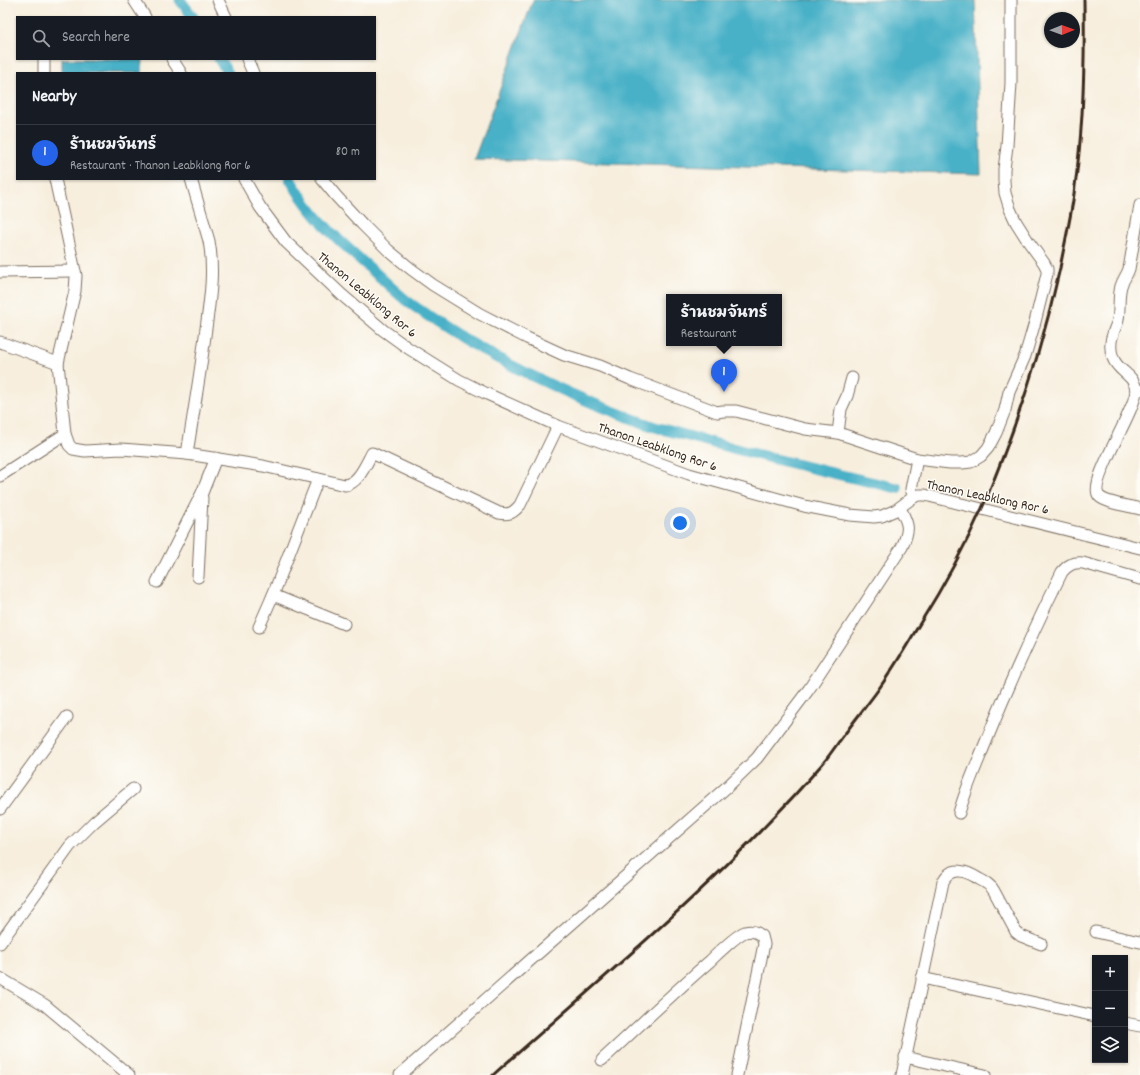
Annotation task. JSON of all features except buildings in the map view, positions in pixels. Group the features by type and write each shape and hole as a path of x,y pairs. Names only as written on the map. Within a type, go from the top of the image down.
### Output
{"street":[{"path":"134,0 144,16"},
{"path":"218,0 226,16"},
{"path":"323,180 362,224 388,250 433,285 480,314 564,355 600,366 717,412 736,411 805,429 838,433 917,459 962,464 971,462 988,448 996,433 1005,410 1009,392 1025,356 1047,274 1046,265 1021,230 1010,209 1005,193 1004,169 1011,83 1011,0"},
{"path":"44,60 44,72"},
{"path":"173,60 180,72"},
{"path":"248,60 254,72"},
{"path":"55,180 75,270 76,281 58,363 65,434 73,449 80,451 121,449 187,454 263,466 345,485 352,483 358,478 372,453 499,513 506,514 516,510 520,505 558,426"},
{"path":"187,454 212,274 209,241 190,180"},
{"name":"Thanon Leabklong Ror 6","path":"245,180 260,206 286,242 342,295 383,330 458,380 558,426 689,474 804,506 850,515 869,517 882,516 900,508 914,497 920,495 931,496 1140,548"},
{"path":"1140,205 1129,269 1121,286 1118,319 1112,334 1111,344 1111,354 1114,361 1118,367 1132,379 1138,390 1096,486 1097,493 1102,499 1140,508"},
{"path":"0,272 75,270"},
{"path":"0,342 58,363"},
{"path":"838,433 841,409 847,396 852,378"},
{"path":"0,476 65,434"},
{"path":"156,582 202,493 216,458"},
{"path":"914,497 910,489 917,459"},
{"path":"259,627 318,479"},
{"path":"198,577 202,493"},
{"path":"400,1075 728,786 757,758 809,689 902,547 908,529 900,508"},
{"path":"959,813 1000,705 1062,572 1066,567 1077,562 1140,579"},
{"path":"273,595 344,624"},
{"path":"0,809 67,717"},
{"path":"0,943 70,846 94,822 133,789"},
{"path":"902,1075 943,882 946,876 956,872 965,872 990,886 1016,932 1021,936 1041,944"},
{"path":"602,1060 717,954 742,933 751,931 762,936 764,944 737,1075"},
{"path":"1096,932 1140,942"},
{"path":"0,978 45,1004 130,1075"},
{"path":"922,978 1092,1015"},
{"path":"1128,1024 1140,1026"},
{"path":"905,1057 985,1075"}],"water":[{"path":"533,0 975,0 981,174 474,159"},
{"path":"62,60 143,60 142,72 62,72"}],"waterway":[{"path":"180,0 192,16"},
{"path":"220,60 227,72"},
{"path":"291,180 307,205 327,228 348,249 401,296 439,323 468,341 527,374 589,402 652,426 759,455 897,488"}],"railway":[{"path":"493,1075 664,924 747,845 786,804 824,762 878,690 937,596 953,567 983,506 1017,418 1045,329 1060,268 1072,206 1078,163 1084,70 1084,0"}],"place":[{"name":"ร้านชมจันทร์","path":"724,392"}]}
